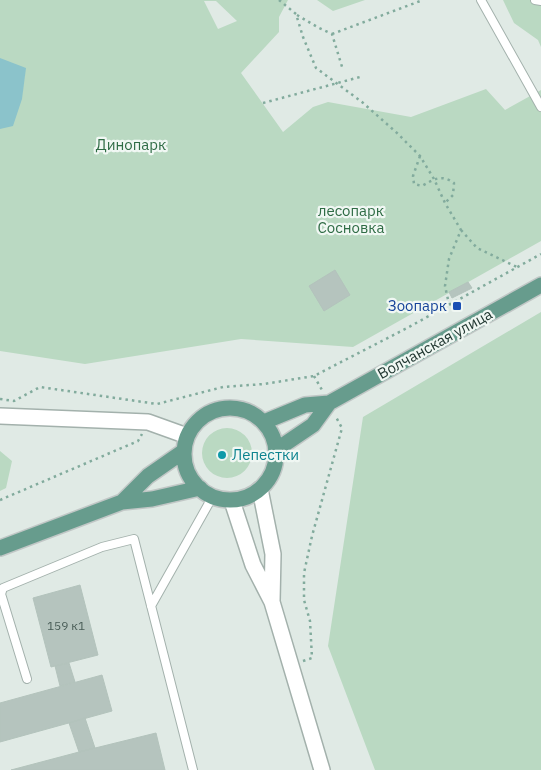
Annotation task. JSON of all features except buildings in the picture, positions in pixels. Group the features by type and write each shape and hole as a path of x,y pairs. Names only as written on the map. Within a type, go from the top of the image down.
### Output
{"main road":[{"name":"Волчанская улица","path":"276,450 312,425 329,403 541,285"},
{"name":"Волчанская улица","path":"264,422 305,405 329,403"},
{"path":"222,408 237,408 252,412 264,422 273,435 276,450 275,464 270,478 260,489 247,497 232,501 213,496 200,488 191,478 186,467 184,451 187,436 196,423 208,414 222,408"},
{"path":"122,502 148,476 184,451"},
{"path":"0,548 122,502 152,499 200,488"}],"street":[{"path":"0,416 148,422 187,436"},
{"path":"260,489 273,554 272,602"},
{"path":"232,501 252,564 272,602 322,770"}],"lane":[{"path":"481,0 541,107"},
{"path":"535,0 541,1"},
{"path":"151,606 213,496"},
{"path":"27,679 1,594 3,588 102,547 134,539 193,770"}],"path":[{"path":"279,0 296,14 318,28 332,34 423,0"},
{"path":"296,14 302,37 316,68 369,108 397,132 420,156 461,230 477,248 518,268"},
{"path":"332,34 343,70"},
{"path":"263,103 360,77"},
{"path":"420,156 413,176 414,184 422,186 434,179 448,178 454,183 453,195 445,203"},
{"path":"449,304 445,286 449,259 461,230"},
{"path":"0,399 14,401 40,387 157,404 224,387 264,384 314,376 409,327 541,254"},
{"path":"291,665 312,658 310,621 304,600 304,572 342,428 314,376"},
{"path":"0,500 138,441 157,404"}],"green space":[{"name":"лесопарк Сосновка","path":"0,0 288,0 279,17 279,32 241,73 283,132 313,107 328,102 411,117 486,89 505,110 541,90 541,241 353,347 241,339 85,364 0,351","holes":["204,1 216,1 237,21 218,29"]},
{"path":"317,0 365,0 333,11"},
{"path":"503,0 541,0 541,47 538,40 514,23"},
{"path":"541,312 541,770 375,770 328,646 363,417"},
{"path":"222,428 232,428 245,435 252,448 252,458 245,471 232,478 222,478 213,474 206,467 202,458 202,448 206,439 213,432"},
{"path":"0,451 12,461 6,488 0,491"}],"water":[{"path":"0,58 26,68 22,99 13,126 0,129"}],"place":[{"name":"Зоопарк","path":"457,306"},
{"name":"Лепестки","path":"222,455"}],"park label":[{"name":"Динопарк","path":"131,145"}]}
